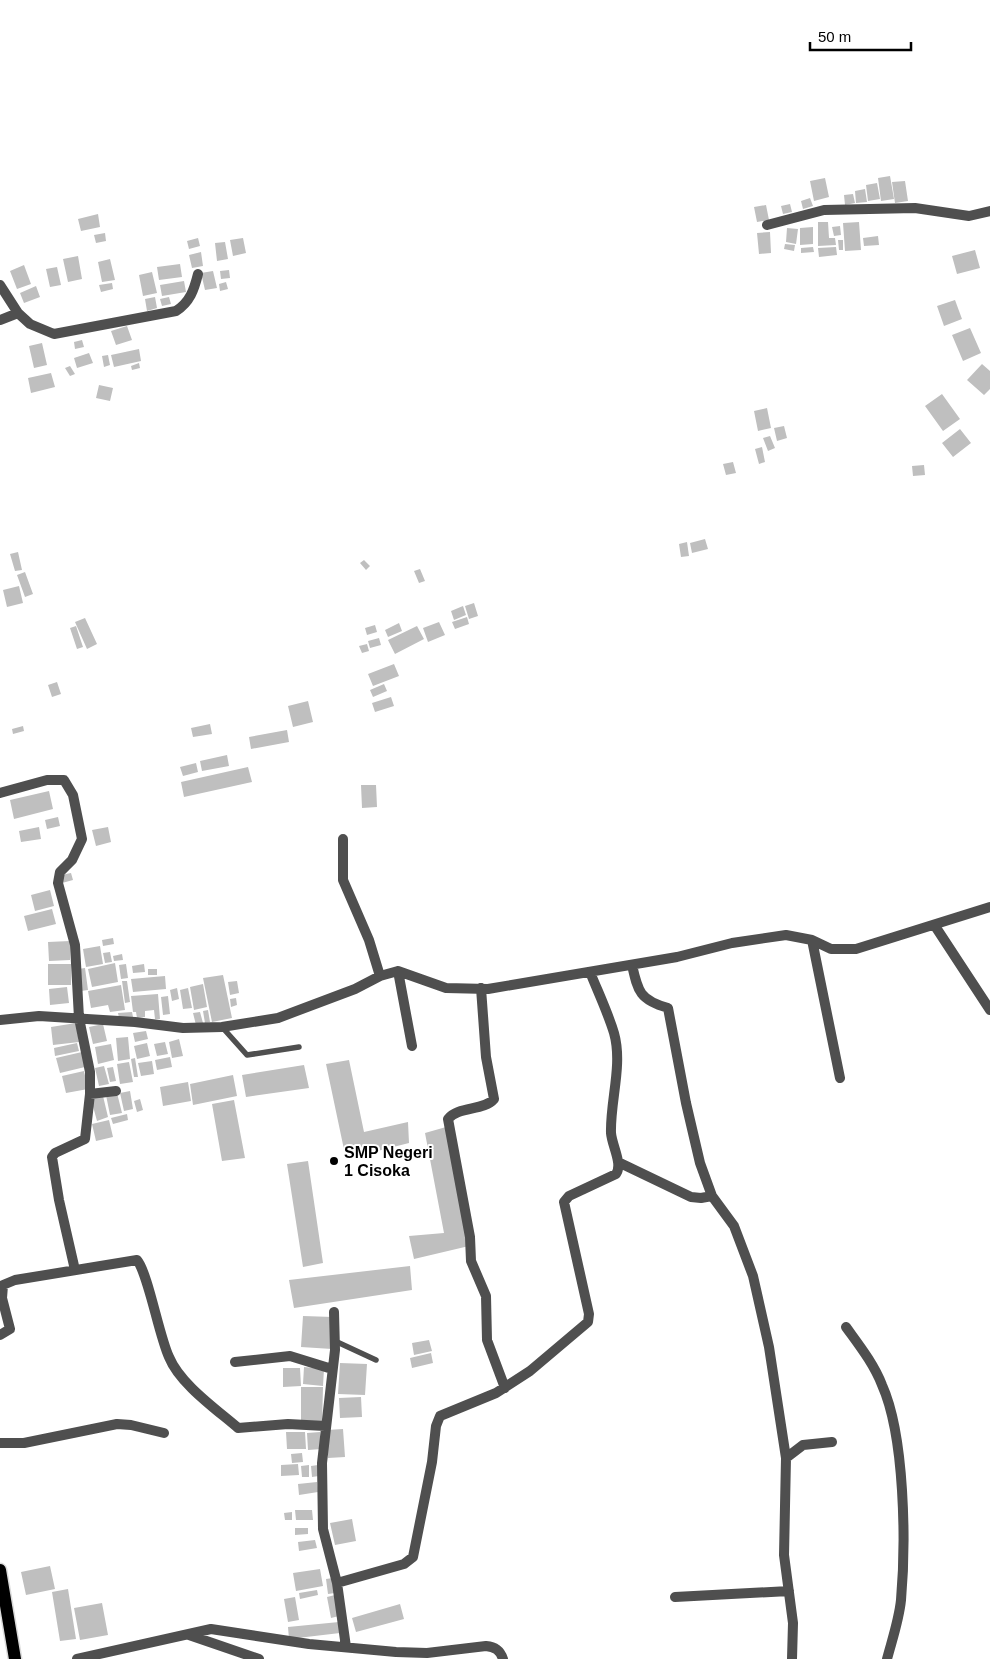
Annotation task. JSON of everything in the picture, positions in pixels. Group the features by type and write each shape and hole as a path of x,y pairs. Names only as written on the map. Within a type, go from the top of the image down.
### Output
{"main road":[{"path":"0,1570 15,1659"}],"street":[{"path":"767,225 824,210 915,208 969,216 990,211"},
{"path":"0,285 18,312 36,328 54,334 176,310 188,300 194,291 198,274"},
{"path":"0,320 18,312"},
{"path":"0,793 47,780 64,780 72,796 82,838 72,860 60,872 58,883 74,945 79,1018 90,1072 90,1094 84,1138 54,1153 52,1157 59,1200 75,1270"},
{"path":"343,838 343,880 369,940 380,976"},
{"path":"0,1020 40,1016 135,1022 183,1028 222,1027 278,1018 355,989 380,976 398,971 446,988 481,988 632,965 677,957 732,943 786,935 812,940 831,949 856,948 935,926 990,907"},
{"path":"935,926 990,1010"},
{"path":"812,940 840,1078"},
{"path":"632,965 637,987 641,994 647,1001 668,1008 686,1103 700,1163 712,1196 734,1226 753,1276 769,1347 786,1458 784,1555 793,1623 792,1659"},
{"path":"398,971 412,1046"},
{"path":"337,1583 404,1564 413,1557 438,1420 445,1413 504,1388 530,1372 588,1322 589,1314 564,1202 569,1196 616,1174 619,1166 612,1139 611,1118 616,1054 614,1034 590,972"},
{"path":"481,988 486,1058 494,1099 490,1103 460,1112 448,1119 470,1237 471,1260 486,1296 488,1340 504,1388"},
{"path":"90,1094 116,1091"},
{"path":"618,1162 691,1196 701,1198 712,1196"},
{"path":"0,1335 10,1329 2,1298 3,1285 14,1280 126,1261 138,1261 169,1358 180,1375 238,1428 288,1424 325,1426"},
{"path":"334,1312 335,1341 322,1463 323,1529 337,1583 346,1647"},
{"path":"846,1327 882,1385 888,1399 898,1456 903,1536 900,1601 887,1659"},
{"path":"235,1362 290,1356 332,1369"},
{"path":"0,1443 24,1443 117,1424 131,1425 164,1434"},
{"path":"786,1458 802,1445 832,1442"},
{"path":"675,1597 789,1591"},
{"path":"77,1659 211,1629 309,1644 396,1652 427,1653 486,1646 494,1647 503,1659"},
{"path":"185,1634 255,1658"}],"lane":[{"path":"222,1027 247,1055 299,1047"},
{"path":"335,1341 376,1360"}],"building":[{"path":"890,176 894,199 881,201 878,178"},
{"path":"825,178 829,197 814,201 810,181"},
{"path":"905,181 908,201 895,203 892,182"},
{"path":"877,183 880,199 868,201 866,185"},
{"path":"865,189 867,202 856,203 855,191"},
{"path":"853,194 855,203 845,205 844,195"},
{"path":"810,198 813,206 803,209 801,201"},
{"path":"790,204 792,212 783,214 781,206"},
{"path":"766,205 769,220 757,222 754,207"},
{"path":"98,214 100,227 81,231 78,219"},
{"path":"818,222 828,222 829,238 835,238 836,245 818,246"},
{"path":"859,222 861,250 845,251 843,223"},
{"path":"840,226 841,235 834,236 832,227"},
{"path":"813,227 813,244 800,245 800,228"},
{"path":"787,228 798,229 796,244 786,242"},
{"path":"770,232 771,253 759,254 757,233"},
{"path":"105,233 106,241 96,243 94,235"},
{"path":"878,236 879,245 864,246 863,238"},
{"path":"198,238 200,246 189,249 187,241"},
{"path":"243,238 246,253 233,256 230,240"},
{"path":"838,240 843,240 843,250 839,250"},
{"path":"225,242 228,259 217,261 215,243"},
{"path":"785,244 795,245 794,251 784,249"},
{"path":"813,247 814,252 801,253 801,248"},
{"path":"836,247 837,255 819,257 818,248"},
{"path":"975,250 980,268 957,274 952,256"},
{"path":"201,252 203,266 192,268 189,255"},
{"path":"78,256 82,279 68,282 63,259"},
{"path":"110,259 115,280 102,282 98,262"},
{"path":"180,264 182,277 159,280 157,267"},
{"path":"24,265 31,284 17,289 10,271"},
{"path":"57,267 61,285 50,287 46,269"},
{"path":"229,270 230,278 221,279 220,271"},
{"path":"213,271 217,288 205,290 201,273"},
{"path":"152,272 157,293 143,296 139,275"},
{"path":"184,281 186,292 162,296 160,285"},
{"path":"226,282 228,289 220,291 219,284"},
{"path":"112,283 113,289 101,292 99,285"},
{"path":"36,286 40,297 24,303 20,293"},
{"path":"155,297 157,308 147,311 145,299"},
{"path":"169,297 171,304 162,306 160,299"},
{"path":"955,300 962,319 944,326 937,306"},
{"path":"127,326 132,340 116,345 111,331"},
{"path":"970,328 981,353 963,361 952,335"},
{"path":"82,340 84,347 75,349 74,342"},
{"path":"42,343 47,365 34,368 29,346"},
{"path":"139,349 141,361 114,367 111,355"},
{"path":"89,353 93,363 77,368 74,358"},
{"path":"108,355 110,365 104,367 102,356"},
{"path":"139,363 140,368 132,370 131,366"},
{"path":"982,364 990,371 990,389 984,395 967,380"},
{"path":"70,366 75,374 70,376 65,368"},
{"path":"51,373 55,387 31,393 28,378"},
{"path":"99,385 113,388 110,401 96,398"},
{"path":"942,394 960,419 943,431 925,406"},
{"path":"767,408 771,428 758,431 754,411"},
{"path":"784,426 787,438 777,441 774,428"},
{"path":"960,429 971,443 953,457 942,443"},
{"path":"770,436 775,448 768,451 763,438"},
{"path":"762,447 765,462 759,464 755,449"},
{"path":"733,462 736,473 726,475 723,464"},
{"path":"924,465 925,475 913,476 912,466"},
{"path":"705,539 708,549 692,553 690,543"},
{"path":"687,542 689,556 681,557 679,544"},
{"path":"18,552 22,570 15,571 10,554"},
{"path":"364,560 370,566 366,570 360,563"},
{"path":"420,569 425,581 419,583 414,571"},
{"path":"25,572 33,594 25,597 17,575"},
{"path":"19,586 23,603 7,607 3,590"},
{"path":"474,603 478,616 469,619 465,606"},
{"path":"463,606 466,615 454,620 451,611"},
{"path":"467,617 469,624 455,629 452,622"},
{"path":"85,618 97,644 87,649 75,622"},
{"path":"439,622 445,635 428,642 423,628"},
{"path":"399,623 402,631 388,637 385,630"},
{"path":"375,625 377,632 367,635 365,628"},
{"path":"76,626 83,647 77,649 70,628"},
{"path":"417,626 424,639 395,654 388,640"},
{"path":"379,638 381,645 370,648 368,641"},
{"path":"367,644 369,651 362,653 359,646"},
{"path":"394,664 399,676 373,686 368,674"},
{"path":"57,682 61,694 52,697 48,685"},
{"path":"384,684 387,691 373,697 370,690"},
{"path":"391,697 394,706 375,712 372,703"},
{"path":"308,701 313,722 293,727 288,706"},
{"path":"210,724 212,734 193,737 191,728"},
{"path":"23,726 24,731 13,734 12,729"},
{"path":"287,730 289,742 251,749 249,737"},
{"path":"227,755 229,766 202,771 200,761"},
{"path":"196,763 198,772 183,776 180,767"},
{"path":"248,767 252,782 184,797 181,782"},
{"path":"361,785 376,785 377,807 362,808"},
{"path":"49,791 53,809 14,819 10,800"},
{"path":"58,817 60,826 47,829 45,820"},
{"path":"39,827 41,839 21,842 19,831"},
{"path":"108,827 111,842 96,846 92,830"},
{"path":"71,873 73,880 62,883 61,875"},
{"path":"50,890 54,906 35,911 31,895"},
{"path":"52,909 56,924 28,931 24,916"},
{"path":"113,938 114,944 103,946 102,940"},
{"path":"70,941 70,960 49,961 48,942"},
{"path":"100,946 103,964 86,967 83,949"},
{"path":"110,952 112,962 105,963 103,953"},
{"path":"122,954 123,960 114,961 113,956"},
{"path":"115,963 118,982 92,987 88,969"},
{"path":"48,964 71,964 71,985 48,985"},
{"path":"126,964 128,978 121,979 119,965"},
{"path":"144,964 145,972 133,973 132,966"},
{"path":"85,968 88,990 81,991 78,969"},
{"path":"148,969 157,969 157,975 148,975"},
{"path":"223,975 232,1018 212,1022 203,978"},
{"path":"165,976 166,989 133,992 131,979"},
{"path":"122,981 127,981 130,1002 125,1003"},
{"path":"237,981 239,993 230,995 228,982"},
{"path":"203,984 207,1007 194,1010 190,987"},
{"path":"121,985 125,1010 110,1012 108,1005 91,1008 88,991"},
{"path":"67,987 69,1003 50,1005 49,989"},
{"path":"177,988 179,999 172,1001 170,990"},
{"path":"188,988 192,1008 183,1009 180,990"},
{"path":"158,994 160,1019 155,1019 154,1010 145,1011 145,1017 137,1018 136,1012 133,1012 131,996"},
{"path":"168,996 170,1014 163,1015 161,997"},
{"path":"236,998 237,1005 231,1007 230,999"},
{"path":"208,1010 210,1022 205,1023 203,1011"},
{"path":"132,1012 133,1017 119,1018 118,1013"},
{"path":"200,1012 203,1023 196,1025 193,1013"},
{"path":"76,1023 79,1042 53,1045 51,1027"},
{"path":"103,1024 107,1041 93,1044 89,1027"},
{"path":"146,1031 148,1039 135,1042 133,1033"},
{"path":"128,1037 130,1059 118,1061 116,1038"},
{"path":"179,1039 183,1056 172,1058 169,1042"},
{"path":"165,1042 168,1054 157,1056 154,1044"},
{"path":"77,1043 79,1051 55,1056 54,1048"},
{"path":"147,1043 150,1056 137,1059 134,1046"},
{"path":"111,1044 114,1060 98,1064 95,1047"},
{"path":"82,1052 85,1067 60,1073 56,1058"},
{"path":"170,1057 172,1067 157,1070 155,1060"},
{"path":"135,1058 138,1077 134,1077 131,1059"},
{"path":"349,1060 364,1132 408,1122 409,1143 346,1159 326,1064"},
{"path":"152,1061 154,1074 141,1076 138,1063"},
{"path":"129,1062 133,1082 120,1084 117,1064"},
{"path":"304,1065 309,1088 246,1097 242,1075"},
{"path":"104,1066 109,1084 99,1086 95,1068"},
{"path":"113,1067 116,1081 110,1082 107,1068"},
{"path":"84,1071 88,1089 66,1093 62,1076"},
{"path":"233,1075 237,1096 193,1105 190,1084"},
{"path":"188,1082 191,1101 163,1106 160,1087"},
{"path":"130,1091 133,1109 124,1111 120,1093"},
{"path":"117,1093 122,1113 110,1115 106,1095"},
{"path":"103,1096 108,1117 97,1121 91,1099"},
{"path":"140,1099 143,1110 137,1112 134,1101"},
{"path":"234,1100 245,1158 222,1161 212,1104"},
{"path":"127,1114 128,1120 113,1124 111,1118"},
{"path":"109,1120 113,1137 96,1141 92,1124"},
{"path":"446,1127 469,1246 414,1259 409,1236 444,1233 425,1133"},
{"path":"308,1161 323,1263 303,1267 287,1164"},
{"path":"410,1266 412,1290 294,1308 289,1280"},
{"path":"303,1316 333,1317 332,1349 301,1347"},
{"path":"429,1340 432,1351 414,1355 412,1343"},
{"path":"431,1353 433,1363 412,1368 410,1358"},
{"path":"340,1363 367,1364 365,1395 338,1394"},
{"path":"304,1367 324,1369 323,1386 303,1384"},
{"path":"283,1368 300,1368 301,1386 283,1387"},
{"path":"301,1387 323,1387 322,1425 301,1424"},
{"path":"361,1397 362,1417 340,1418 339,1398"},
{"path":"343,1429 345,1457 328,1458 327,1430"},
{"path":"286,1432 305,1432 306,1449 287,1449"},
{"path":"320,1432 321,1449 308,1450 307,1433"},
{"path":"302,1453 303,1462 292,1463 291,1454"},
{"path":"298,1464 299,1475 281,1476 281,1465"},
{"path":"309,1465 309,1477 302,1477 301,1466"},
{"path":"318,1465 319,1476 312,1477 311,1466"},
{"path":"317,1482 318,1492 299,1495 298,1484"},
{"path":"295,1510 312,1510 313,1520 296,1520"},
{"path":"292,1512 292,1520 285,1520 284,1513"},
{"path":"352,1519 356,1541 335,1545 330,1523"},
{"path":"295,1528 308,1528 308,1534 295,1535"},
{"path":"315,1540 317,1548 299,1551 298,1542"},
{"path":"50,1566 55,1589 26,1595 21,1572"},
{"path":"320,1569 323,1586 296,1591 293,1573"},
{"path":"333,1578 335,1593 328,1594 326,1579"},
{"path":"68,1589 76,1639 60,1641 52,1592"},
{"path":"317,1590 318,1595 300,1599 299,1593"},
{"path":"335,1595 339,1616 331,1618 327,1597"},
{"path":"295,1597 299,1620 288,1622 284,1599"},
{"path":"102,1603 108,1635 80,1640 74,1608"},
{"path":"400,1604 404,1619 356,1632 352,1618"},
{"path":"339,1622 340,1633 289,1639 288,1627"}],"place":[{"name":"SMP Negeri 1 Cisoka","path":"334,1161"}]}
